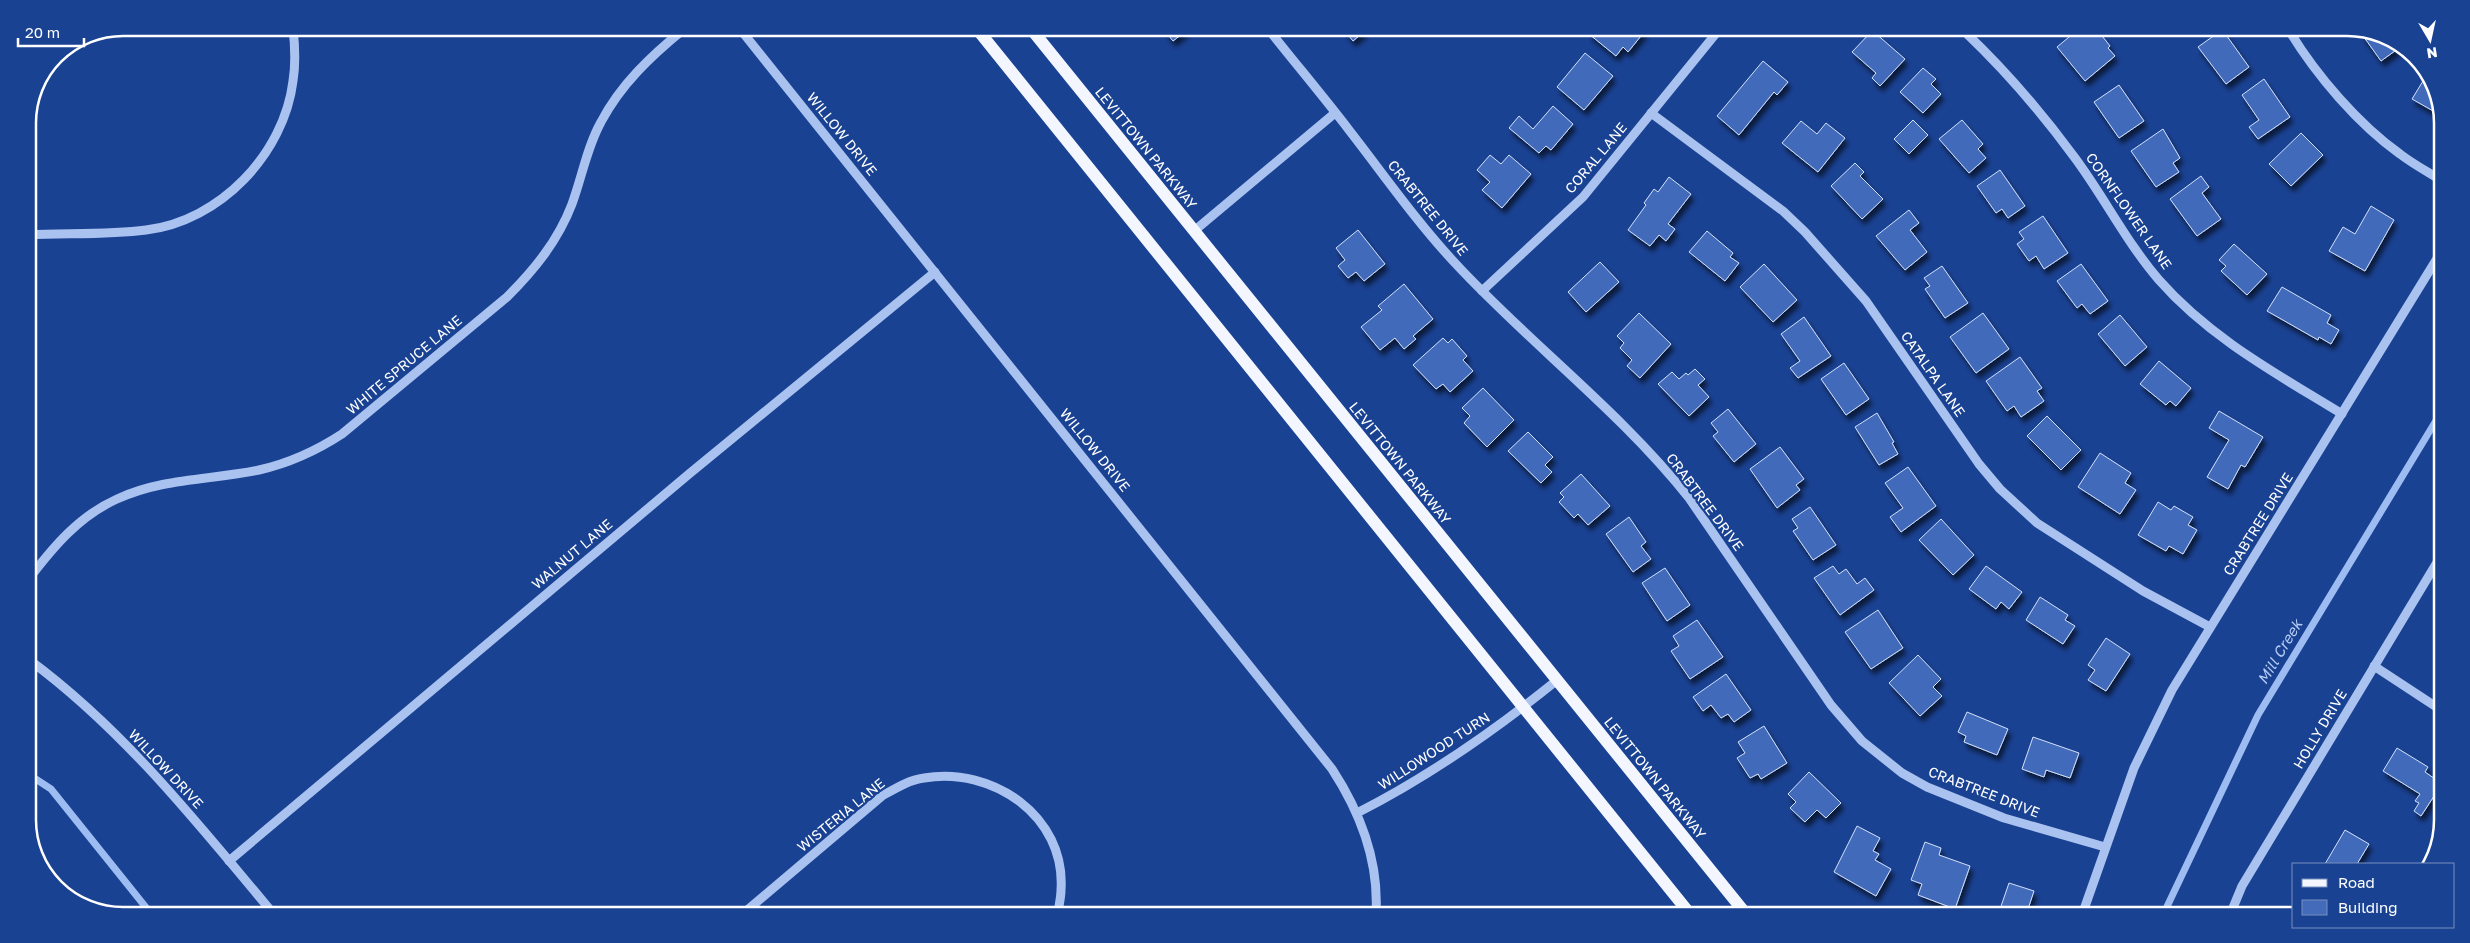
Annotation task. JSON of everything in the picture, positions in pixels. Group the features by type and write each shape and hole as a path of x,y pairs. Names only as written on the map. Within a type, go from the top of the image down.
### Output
{"main road":[{"path":"982,36 1684,907"},
{"name":"LEVITTOWN PARKWAY","path":"1037,36 1740,907"}],"street":[{"path":"36,234 146,230 173,224 199,213 223,198 244,180 262,159 284,118 293,82 296,54 294,36"},
{"name":"WHITE SPRUCE LANE","path":"36,570 57,542 85,518 116,500 162,484 259,470 296,460 320,448 342,434 507,297 527,277 560,230 572,205 595,134 616,96 654,53 675,36"},
{"name":"WILLOW DRIVE","path":"746,36 1332,769 1357,813 1366,839 1375,877 1376,907"},
{"name":"CRABTREE DRIVE","path":"1273,36 1417,220 1482,291 1630,430 1664,468 1689,498 1831,705 1862,741 1902,773 1927,787 2004,818 2105,847"},
{"name":"CORAL LANE","path":"1482,291 1583,197 1714,36"},
{"name":"CORNFLOWER LANE","path":"1970,36 1988,53 2033,104 2075,158 2151,270 2198,320 2231,345 2342,414"},
{"path":"2293,36 2339,98 2384,141 2400,154 2434,176"},
{"path":"1194,231 1335,113"},
{"name":"CATALPA LANE","path":"1651,113 1782,211 1805,232 1866,302 1979,464 2000,489 2037,523 2143,591 2210,627"},
{"name":"CRABTREE DRIVE","path":"2085,907 2134,768 2172,690 2434,263"},
{"name":"WALNUT LANE","path":"229,861 682,481 935,272"},
{"name":"HOLLY DRIVE","path":"2233,907 2242,886 2434,567"},
{"name":"WILLOW DRIVE","path":"36,666 104,723 158,778 268,907"},
{"path":"2374,666 2434,705"},
{"name":"WILLOWOOD TURN","path":"1357,813 1403,790 1474,743 1523,708 1556,681"},
{"name":"WISTERIA LANE","path":"751,907 882,796 906,783 923,778 949,775 967,776 992,784 1008,792 1040,822 1053,845 1058,862 1062,889 1059,907"}],"building":[{"path":"1169,36 1179,36 1173,41"},
{"path":"1349,36 1359,36 1353,41"},
{"path":"1591,36 1641,36 1628,52 1623,47 1616,56"},
{"path":"1867,36 1879,36 1905,59 1880,86 1872,78 1876,73 1852,52"},
{"path":"2070,36 2102,36 2110,46 2108,48 2115,56 2085,81 2057,47"},
{"path":"2213,36 2227,36 2249,67 2226,84 2198,47"},
{"path":"2365,38 2385,45 2395,51 2381,61"},
{"path":"1585,53 1613,76 1584,110 1557,87"},
{"path":"1763,61 1788,82 1777,95 1774,92 1739,135 1717,116"},
{"path":"1923,68 1936,79 1931,84 1941,94 1923,113 1900,92"},
{"path":"2264,79 2290,117 2258,139 2249,127 2259,120 2242,95"},
{"path":"2423,81 2433,111 2412,99"},
{"path":"2119,85 2144,121 2119,138 2094,102"},
{"path":"1553,106 1573,124 1551,150 1546,146 1539,153 1509,128 1519,116 1533,129"},
{"path":"1913,120 1928,135 1909,154 1894,139"},
{"path":"1962,120 1983,144 1978,149 1986,158 1969,173 1939,139"},
{"path":"1801,121 1817,134 1826,123 1845,138 1818,172 1782,143"},
{"path":"2163,129 2180,158 2173,163 2179,172 2156,187 2131,151"},
{"path":"2301,133 2323,155 2291,186 2269,164"},
{"path":"1490,155 1501,164 1509,155 1531,174 1502,208 1482,190 1490,182 1477,170"},
{"path":"1855,163 1864,172 1860,176 1883,199 1862,219 1831,186"},
{"path":"2000,170 2025,206 2008,218 2002,209 1996,213 1977,186"},
{"path":"2201,176 2209,187 2202,193 2221,219 2197,236 2170,199"},
{"path":"1669,177 1691,194 1668,224 1675,229 1666,241 1659,235 1650,246 1628,230 1646,205 1644,203 1654,189 1658,192"},
{"path":"2371,206 2394,220 2365,271 2329,251 2343,227 2355,234"},
{"path":"1909,210 1919,223 1910,230 1927,252 1905,270 1876,236"},
{"path":"2043,216 2068,253 2044,269 2036,256 2029,261 2017,244 2024,239 2019,232"},
{"path":"1358,230 1385,264 1364,281 1356,272 1348,278 1338,266 1345,260 1336,248"},
{"path":"1707,231 1733,253 1730,257 1739,263 1725,281 1689,252"},
{"path":"2234,244 2267,274 2247,295 2221,271 2226,266 2219,260"},
{"path":"1600,262 1619,282 1586,312 1568,292"},
{"path":"1764,264 1797,300 1773,322 1740,287"},
{"path":"2081,264 2108,301 2090,314 2082,304 2077,308 2057,281"},
{"path":"1942,266 1968,303 1945,318 1925,289 1930,286 1924,278"},
{"path":"1404,284 1433,319 1413,336 1416,339 1404,349 1395,338 1380,350 1361,327 1382,310 1378,306"},
{"path":"2282,287 2331,315 2327,323 2339,330 2331,344 2319,337 2318,340 2267,311"},
{"path":"1639,313 1671,344 1640,378 1627,366 1632,360 1620,348 1624,343 1617,336"},
{"path":"1983,313 2009,349 1976,373 1950,337"},
{"path":"2120,315 2147,347 2125,366 2098,334"},
{"path":"1804,317 1831,356 1798,378 1790,368 1800,361 1781,334"},
{"path":"1443,338 1448,343 1452,339 1467,356 1463,360 1473,371 1450,392 1443,384 1436,389 1413,365"},
{"path":"2020,357 2042,388 2037,391 2044,401 2021,417 2014,406 2007,411 1986,381"},
{"path":"2159,361 2191,388 2176,406 2170,401 2166,405 2140,384"},
{"path":"1844,363 1869,399 1846,415 1821,379"},
{"path":"1695,369 1705,379 1698,385 1709,397 1689,416 1658,384 1672,372 1679,379"},
{"path":"1483,388 1514,420 1487,447 1464,423 1470,416 1462,408"},
{"path":"1728,409 1756,444 1734,462 1713,436 1718,432 1711,423"},
{"path":"2219,411 2263,437 2245,467 2241,465 2228,489 2207,477 2229,440 2209,428"},
{"path":"1877,413 1894,442 1892,443 1898,454 1879,465 1855,427"},
{"path":"2047,416 2081,450 2061,470 2027,436"},
{"path":"1528,432 1553,457 1545,465 1552,472 1541,483 1508,451"},
{"path":"1780,447 1804,479 1796,485 1800,490 1777,508 1750,469"},
{"path":"2100,453 2131,473 2125,483 2136,490 2120,514 2078,487"},
{"path":"1908,467 1936,506 1901,532 1890,517 1903,508 1885,483"},
{"path":"1581,474 1610,506 1588,525 1578,514 1574,518 1559,502 1564,497 1560,493"},
{"path":"2158,502 2171,510 2174,506 2193,517 2188,525 2197,530 2183,554 2169,546 2166,551 2138,535"},
{"path":"1810,507 1836,545 1813,560 1793,531 1798,528 1792,519"},
{"path":"1629,517 1646,542 1641,546 1651,559 1633,572 1606,534"},
{"path":"1941,519 1974,555 1953,575 1919,540"},
{"path":"1833,566 1839,574 1846,569 1857,584 1865,578 1874,590 1840,615 1814,578"},
{"path":"1986,566 2022,592 2009,609 2001,602 1996,609 1969,589"},
{"path":"1665,568 1690,605 1667,621 1642,583"},
{"path":"2040,597 2068,615 2065,620 2075,626 2063,644 2026,620"},
{"path":"1878,610 1903,648 1871,669 1845,632"},
{"path":"1697,620 1723,657 1690,679 1671,651 1679,646 1673,636"},
{"path":"2106,638 2130,654 2106,691 2088,680 2095,670 2088,665"},
{"path":"1918,655 1941,679 1933,687 1942,696 1920,716 1889,683"},
{"path":"1726,674 1751,710 1734,722 1728,714 1721,718 1711,705 1703,711 1693,697"},
{"path":"1967,712 2008,729 1997,755 1964,742 1966,736 1958,732"},
{"path":"1764,726 1787,763 1761,779 1758,774 1750,778 1737,758 1745,753 1738,742"},
{"path":"2033,737 2079,753 2070,778 2046,770 2044,777 2022,769"},
{"path":"2397,748 2428,767 2425,772 2434,778 2434,796 2421,816 2414,811 2419,803 2415,801 2420,794 2383,771"},
{"path":"1809,772 1841,803 1826,818 1817,810 1805,822 1790,808 1796,802 1788,794"},
{"path":"1857,826 1880,838 1873,851 1879,854 1875,860 1891,869 1876,896 1834,872"},
{"path":"2345,830 2369,844 2358,863 2326,863"},
{"path":"1925,842 1941,848 1939,855 1970,866 1956,907 1950,907 1918,895 1922,884 1911,880"},
{"path":"2009,883 2034,891 2029,907 2001,907"}],"waterway":[{"name":"Mill Creek","path":"2167,907 2258,715 2434,424"},
{"path":"36,779 51,789 146,907"}]}
